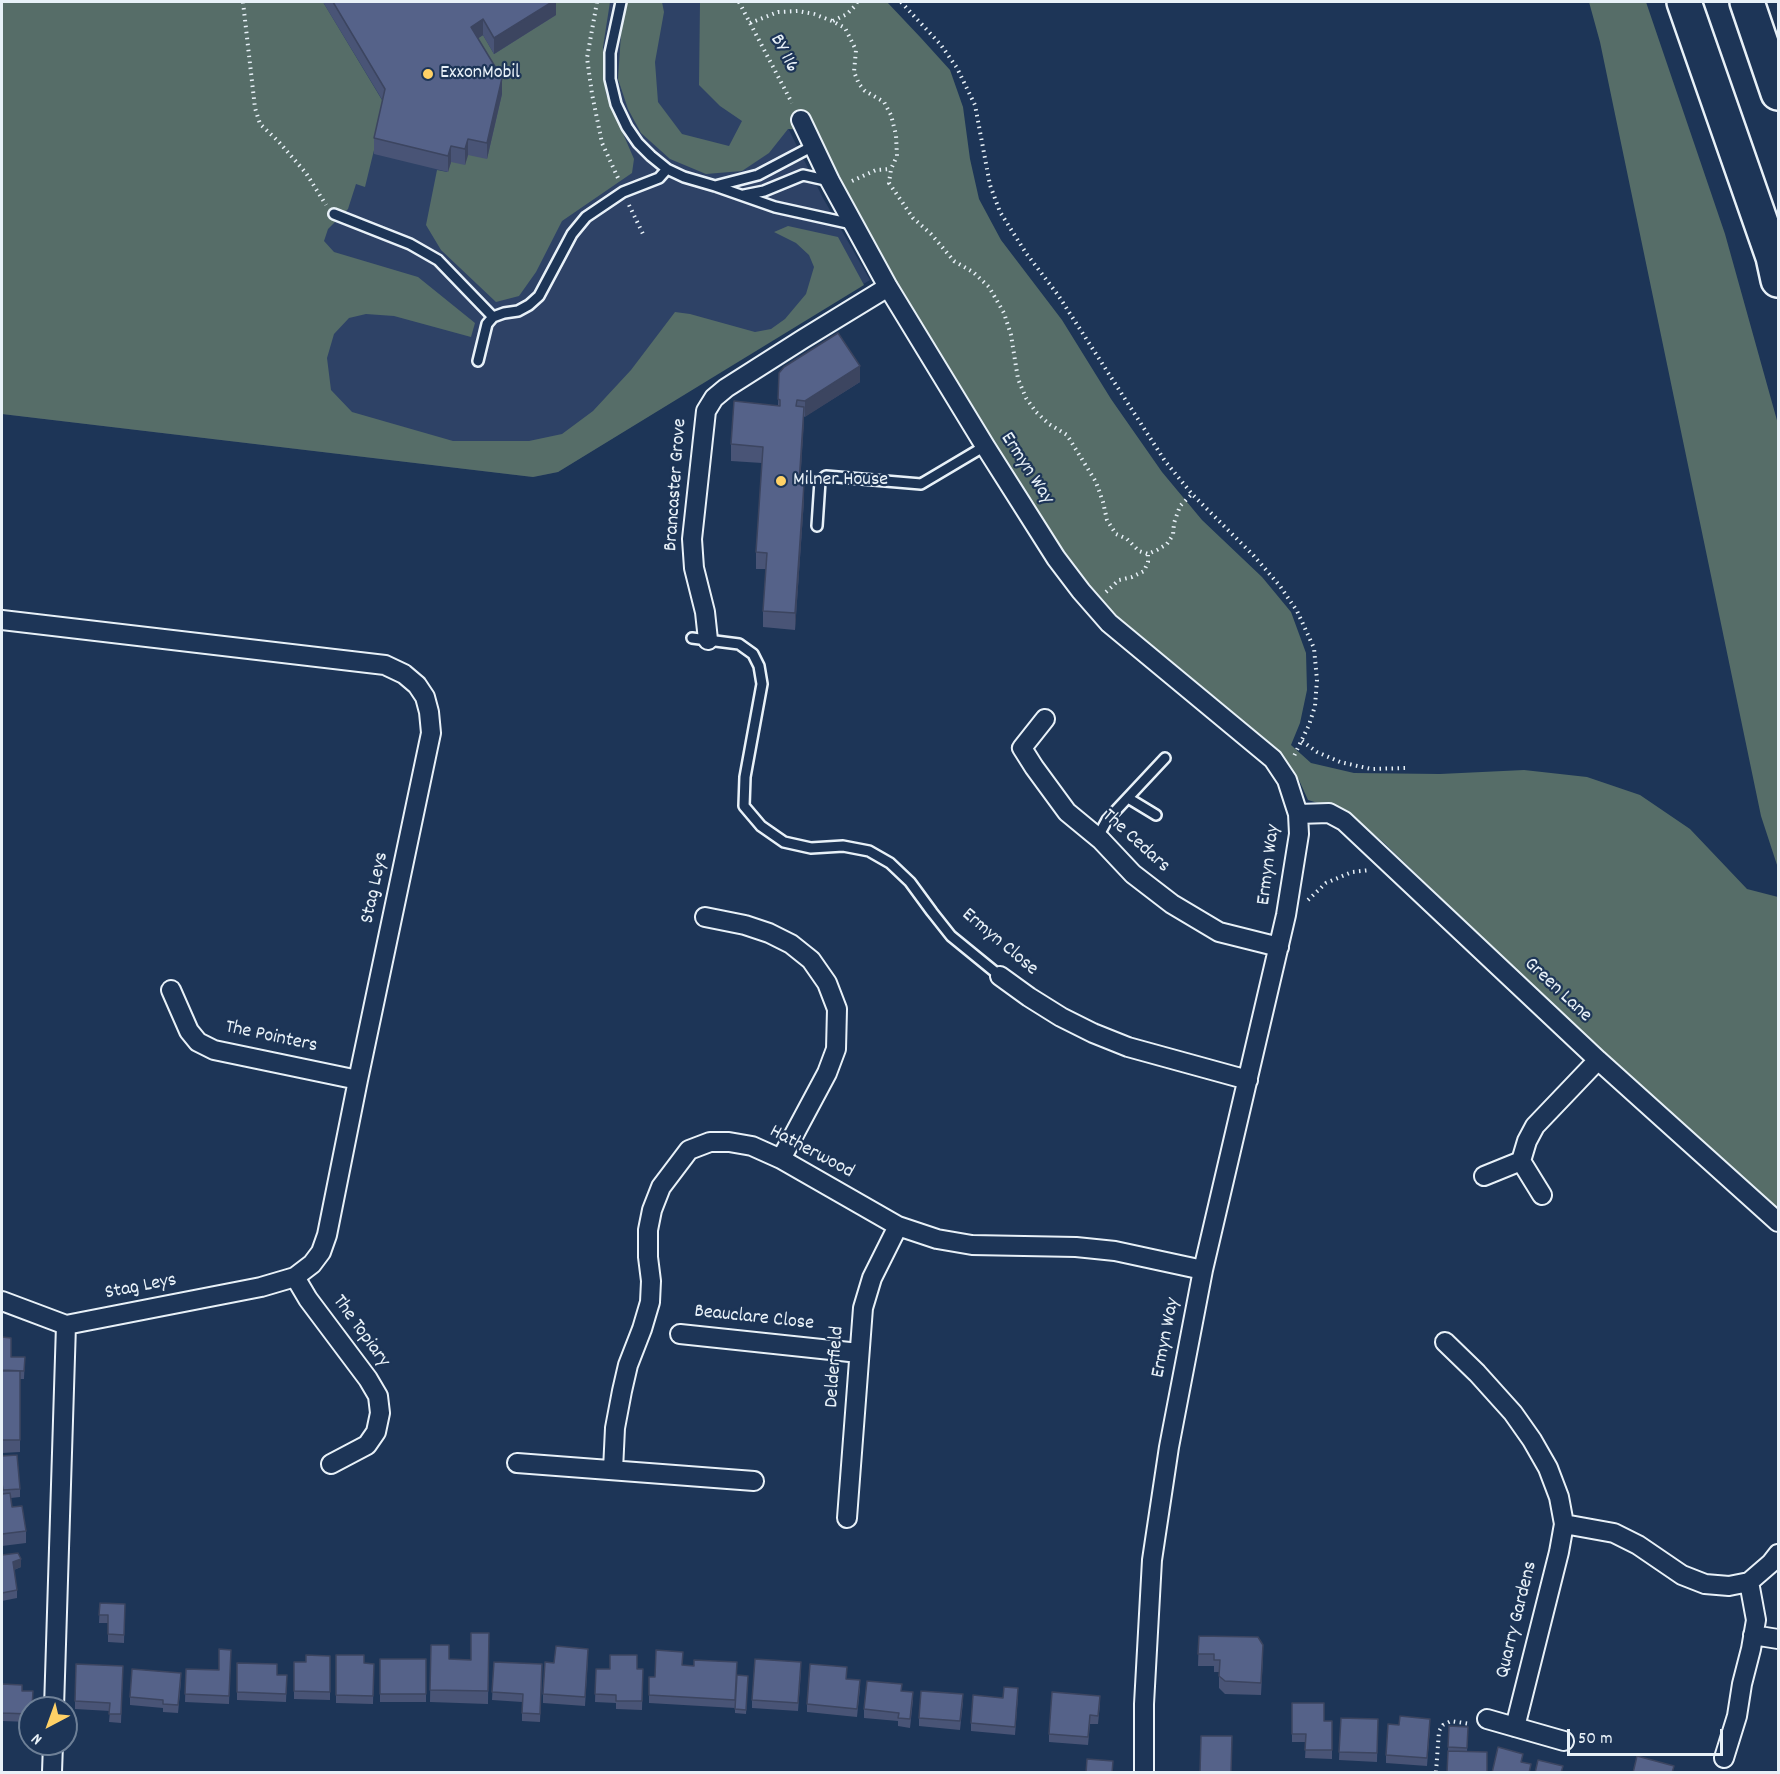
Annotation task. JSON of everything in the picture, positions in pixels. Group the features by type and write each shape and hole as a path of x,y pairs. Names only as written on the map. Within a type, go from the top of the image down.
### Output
{"highway":[{"path":"1684,2 1779,280"},
{"path":"1747,2 1779,93"}],"street":[{"name":"Ermyn Way","path":"801,120 888,287 985,447 1056,558 1109,622 1273,759 1287,780 1298,814 1299,834 1286,915 1203,1270 1169,1447 1152,1560 1144,1704 1144,1773"},
{"name":"Brancaster Grove","path":"700,639 705,612 694,568 693,539 706,411 714,398 726,388 888,287"},
{"name":"Stag Leys","path":"2,620 385,665 404,674 417,685 425,697 431,732 327,1235 321,1252 312,1264 295,1277 261,1287 66,1325"},
{"name":"The Cedars","path":"1045,719 1022,748 1067,812 1101,840 1133,874 1172,904 1220,932 1279,947"},
{"name":"Green Lane","path":"1298,814 1329,813 1344,821 1598,1060 1779,1222"},
{"path":"705,916 745,925 791,944 811,960 827,982 837,1009 836,1049 781,1159"},
{"name":"Ermyn Close","path":"1000,976 1061,1017 1093,1033 1128,1047 1248,1080"},
{"name":"The Pointers","path":"171,990 189,1031 198,1042 214,1050 358,1080"},
{"path":"1542,1195 1521,1161 1527,1141 1535,1126 1598,1060"},
{"name":"Hatherwood","path":"613,1470 615,1428 621,1391 650,1302 648,1230 652,1210 661,1187 689,1150 710,1142 729,1142 752,1146 781,1159 898,1226 937,1239 972,1245 1076,1247 1115,1251 1203,1270"},
{"path":"1484,1176 1521,1161"},
{"name":"Delderfield","path":"847,1518 863,1308 872,1278 898,1226"},
{"name":"The Topiary","path":"295,1277 308,1299 368,1379 378,1396 380,1413 376,1432 367,1445 331,1464"},
{"path":"2,1301 66,1325 54,1696"},
{"name":"Beauclare Close","path":"680,1334 859,1353"},
{"name":"Quarry Gardens","path":"1445,1342 1513,1413 1532,1440 1548,1468 1559,1497 1564,1524 1515,1727"},
{"path":"517,1463 754,1481"},
{"path":"1564,1524 1614,1533 1638,1545 1682,1575 1705,1584 1729,1586 1749,1582 1779,1554"},
{"path":"1724,1758 1737,1716 1754,1635 1756,1620 1749,1582"},
{"path":"1754,1635 1779,1639"},
{"path":"1487,1719 1564,1741"},
{"path":"52,1773 53,1756"}],"lane":[{"path":"621,2 610,53 610,79 616,104 638,143 667,169 684,177 775,207 855,224"},
{"path":"715,186 758,175 813,146"},
{"path":"478,361 487,324 504,313 518,311 539,296 572,234 586,217 623,192 660,178 667,169"},
{"path":"743,196 764,191 803,175 833,185"},
{"path":"334,214 410,244 438,260 493,318"},
{"path":"817,526 820,481 826,476 921,484 985,447"},
{"name":"Ermyn Close","path":"700,639 739,644 753,654 759,666 762,684 745,777 744,806 761,826 784,842 811,848 843,846 869,851 890,863 909,882 951,936 1000,976"},
{"path":"1101,840 1101,831 1107,820 1165,758"},
{"path":"1128,798 1156,815"}],"path":[{"path":"243,2 255,108 260,124 306,173 316,191 334,214"},
{"name":"BY 116","path":"739,2 801,120"},
{"path":"832,21 847,14 857,2"},
{"path":"901,2 941,45 957,68 975,105 990,185 1000,212 1026,253 1058,295 1148,436 1192,494 1254,556 1280,586 1297,611 1314,648 1317,680 1315,706 1295,755 1281,769"},
{"path":"750,23 778,12 798,11 814,14 845,28 856,50 854,72 859,84 865,91 884,102 891,115 896,135 897,156 891,169 889,183 913,218 931,234 954,261 973,272 989,287 1004,313 1011,335 1018,379 1026,398 1049,424 1067,435 1077,450 1096,482 1107,520 1116,534 1127,539 1139,551 1148,554 1167,544 1173,535 1174,523 1180,506 1192,494"},
{"path":"833,185 876,170 891,169"},
{"path":"1094,606 1119,580 1143,571 1148,562 1148,554"},
{"path":"1302,741 1317,752 1340,762 1371,769 1408,768"},
{"path":"1286,915 1326,884 1352,872 1375,869 1405,878"},
{"path":"1436,1773 1439,1731 1443,1725 1451,1721 1468,1725 1487,1719"}],"shaded area":[{"path":"2,2 725,2 823,198 870,280 558,472 533,477 2,414"}],"green space":[{"path":"2,2 323,2 385,105 365,187 356,184 348,209 328,229 324,241 334,252 418,277 475,323 471,337 394,316 366,314 349,318 334,334 327,358 331,390 352,412 453,441 529,441 562,434 593,411 631,370 675,312 755,332 771,329 785,319 806,294 814,267 809,255 796,243 774,232 788,226 838,237 864,285 558,472 533,477 2,414"},
{"path":"547,2 610,2 603,47 606,94 634,159 632,173 562,221 536,272 519,296 496,302 441,250 426,225 437,170 447,172 451,162 470,43 483,35 494,54 555,15"},
{"path":"627,2 662,2 664,12 655,62 658,102 682,134 729,146 742,121 720,106 699,85 700,2 887,2 950,70 963,107 970,159 979,199 1001,240 1062,320 1111,399 1162,472 1202,520 1262,577 1291,612 1306,653 1307,690 1300,723 1291,745 1311,763 1354,773 1440,774 1524,770 1587,777 1640,795 1690,829 1747,889 1778,897 1778,1211 1611,1061 1383,842 1347,812 1308,800 1299,780 1273,750 1126,630 1089,594 1039,519 886,271 815,130 788,129 769,153 742,171 706,174 670,159 641,133 628,109 618,79 621,34"},
{"path":"1589,2 1646,2 1725,234 1778,424 1778,868 1761,816 1600,42"}],"building":[{"name":"ExxonMobil","path":"333,2 552,2 494,38 483,19 471,27 502,78 487,143 468,139 465,149 451,146 448,156 374,138 385,89"},
{"name":"Milner House","path":"838,333 860,366 805,401 797,400 796,406 804,407 799,484 804,484 795,613 763,611 767,553 756,552 763,447 731,444 734,401 780,406 779,373 784,367"},
{"path":"2,1337 11,1338 11,1357 25,1357 24,1371 2,1370"},
{"path":"2,1371 20,1371 20,1440 2,1440"},
{"path":"17,1455 20,1489 3,1490 2,1456"},
{"path":"10,1493 12,1507 22,1506 26,1531 2,1534 2,1494"},
{"path":"18,1553 21,1559 13,1562 17,1590 2,1593 2,1555"},
{"path":"100,1603 125,1604 124,1635 108,1634 108,1615 99,1615"},
{"path":"471,1633 489,1633 488,1691 430,1690 431,1645 449,1645 449,1659 471,1660"},
{"path":"1199,1636 1258,1637 1263,1645 1261,1683 1225,1681 1219,1676 1220,1660 1214,1660 1214,1654 1198,1654"},
{"path":"556,1646 588,1649 585,1697 543,1694 545,1662 554,1663"},
{"path":"219,1649 231,1650 229,1696 185,1694 186,1669 219,1670"},
{"path":"656,1650 683,1652 682,1665 694,1666 694,1660 737,1662 735,1700 649,1695 649,1677 655,1677"},
{"path":"306,1655 330,1656 330,1692 294,1691 294,1662 306,1662"},
{"path":"336,1655 364,1655 364,1663 374,1664 373,1696 336,1695"},
{"path":"610,1655 637,1655 637,1669 643,1669 642,1701 616,1701 616,1695 595,1694 596,1669 610,1669"},
{"path":"380,1659 426,1659 426,1694 380,1694"},
{"path":"755,1659 801,1662 798,1703 752,1700"},
{"path":"494,1662 542,1664 540,1714 522,1713 523,1694 492,1692"},
{"path":"237,1663 277,1664 277,1675 287,1675 286,1694 237,1692"},
{"path":"76,1664 123,1666 121,1714 109,1714 110,1703 78,1701 78,1696 75,1696"},
{"path":"810,1664 847,1667 846,1679 860,1680 857,1709 807,1704"},
{"path":"132,1669 181,1673 178,1705 163,1704 163,1700 130,1697"},
{"path":"737,1675 748,1676 746,1710 735,1709"},
{"path":"867,1681 902,1684 901,1691 913,1692 910,1719 898,1718 899,1713 864,1709"},
{"path":"2,1684 22,1685 22,1691 33,1691 33,1696 18,1696 18,1714 2,1713"},
{"path":"1004,1687 1018,1688 1015,1727 971,1723 973,1695 1003,1698"},
{"path":"921,1691 963,1694 960,1721 919,1718"},
{"path":"1052,1692 1100,1696 1098,1716 1090,1715 1088,1737 1049,1734"},
{"path":"1292,1703 1324,1703 1324,1721 1332,1721 1332,1750 1305,1750 1306,1734 1292,1734"},
{"path":"1400,1716 1430,1719 1427,1758 1386,1755 1388,1724 1399,1725"},
{"path":"1341,1718 1378,1719 1377,1753 1339,1752"},
{"path":"1449,1726 1468,1727 1467,1748 1448,1747"},
{"path":"1201,1736 1232,1736 1231,1773 1200,1773"},
{"path":"1498,1747 1523,1754 1521,1762 1531,1764 1529,1773 1492,1773"},
{"path":"1448,1751 1487,1752 1487,1773 1447,1773"},
{"path":"1637,1756 1674,1766 1672,1773 1633,1773"},
{"path":"1087,1759 1113,1761 1112,1773 1086,1773"},
{"path":"1538,1760 1563,1766 1561,1773 1535,1773"}],"place":[{"name":"ExxonMobil","path":"428,74"},
{"name":"Milner House","path":"781,481"}]}
